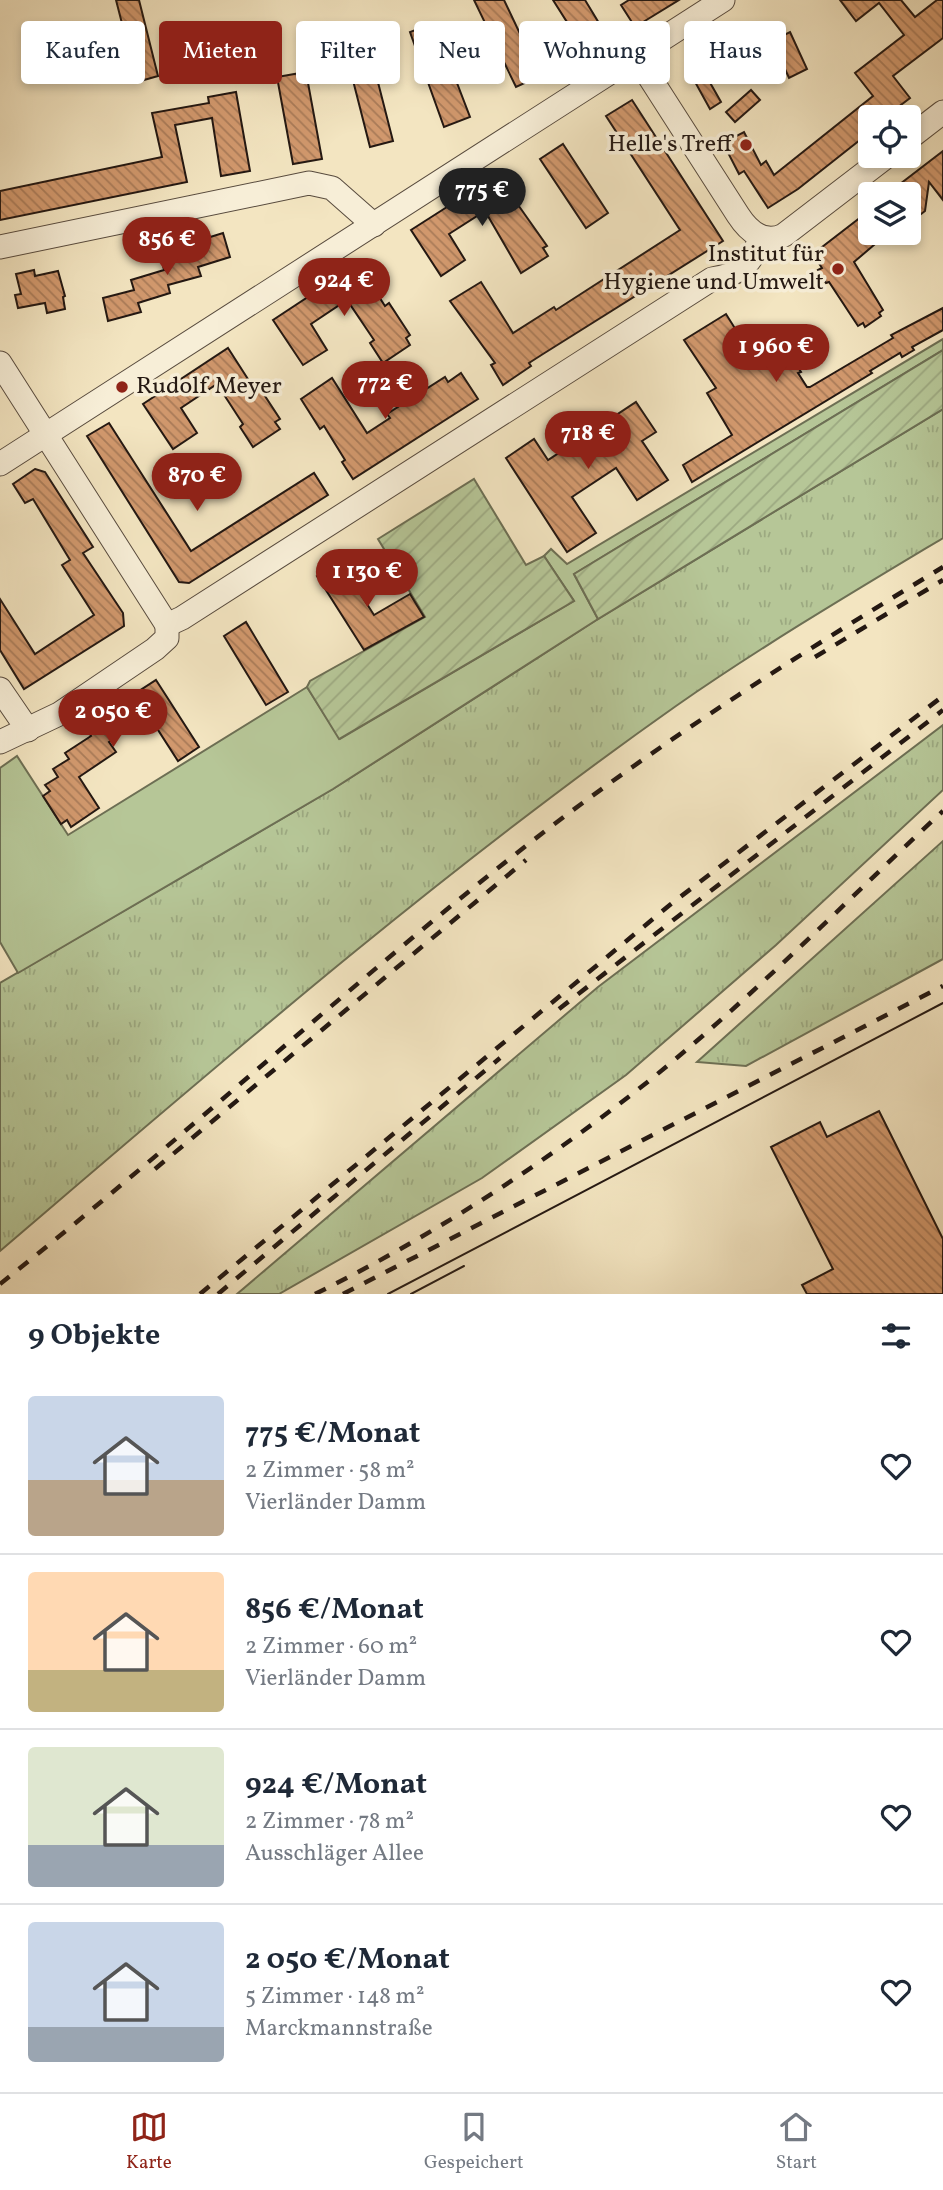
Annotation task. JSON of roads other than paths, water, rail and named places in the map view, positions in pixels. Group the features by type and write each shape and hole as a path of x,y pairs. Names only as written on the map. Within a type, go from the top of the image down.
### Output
{"street":[{"path":"670,34 723,0"},
{"path":"0,464 591,84"},
{"path":"654,84 738,215 760,237 776,239 785,235 872,168"},
{"path":"921,129 943,112"},
{"path":"0,247 309,183 332,188 374,225"},
{"path":"167,625 182,618 712,279 736,274 749,263 760,237"},
{"path":"0,363 167,625 167,638 155,649 59,715 0,742"},
{"path":"0,689 29,730"}],"tram line":[{"path":"388,1294 943,1003"},
{"path":"411,1294 464,1266"}],"railway":[{"path":"0,1284 456,902 573,810 728,702 943,567"},
{"path":"815,657 943,580"},
{"path":"200,1294 671,904 943,696"},
{"path":"559,1009 943,710"},
{"path":"315,1294 403,1248 488,1196 611,1110 726,1016 943,811"},
{"path":"155,1169 526,860"},
{"path":"343,1294 943,986"},
{"path":"218,1294 500,1058"}],"place":[{"name":"Helle's Treff","path":"746,145"},
{"name":"Institut für Hygiene und Umwelt","path":"838,269"},
{"name":"Rudolf Meyer","path":"122,387"}]}
